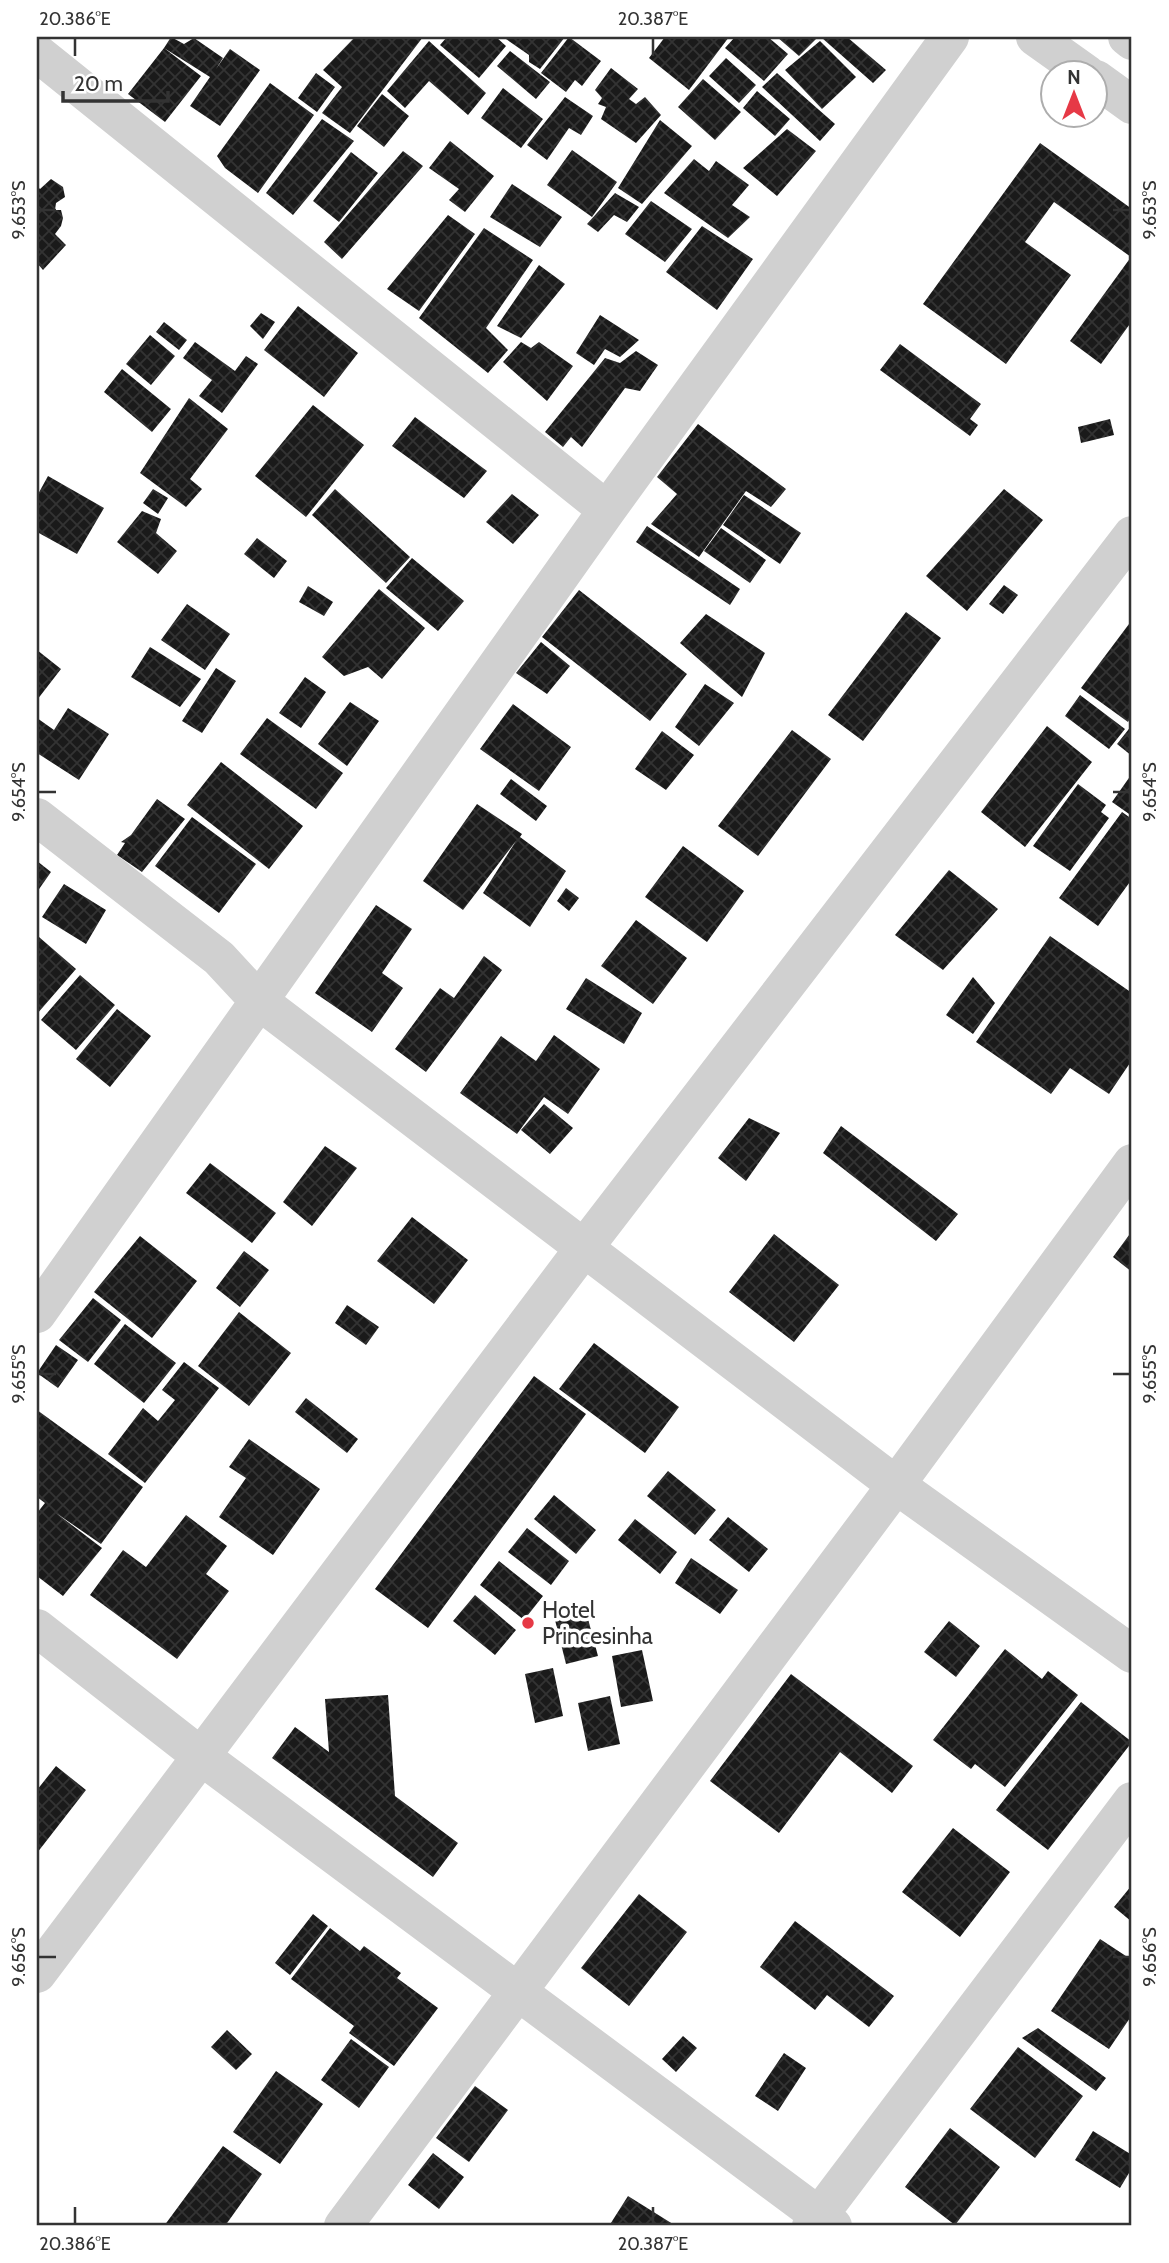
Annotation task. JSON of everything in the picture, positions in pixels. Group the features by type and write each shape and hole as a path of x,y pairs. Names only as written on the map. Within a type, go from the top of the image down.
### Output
{"street":[{"path":"37,1314 607,510 950,37"},
{"path":"1035,37 1067,60"},
{"path":"1127,37 1132,41"},
{"path":"37,53 607,510"},
{"path":"1110,89 1132,105"},
{"path":"37,1973 584,1248 1132,536"},
{"path":"37,817 219,958 259,1000 897,1485 1132,1654"},
{"path":"343,2226 897,1485 1132,1163"},
{"path":"37,1628 202,1757 821,2222 1132,1801"}],"building":[{"path":"171,37 184,44 194,38 223,58 216,69 230,49 260,70 220,126 190,106 210,77 164,48"},
{"path":"355,37 423,37 350,133 322,113 342,87 323,70"},
{"path":"447,37 496,37 506,46 479,78 440,45"},
{"path":"503,37 565,37 540,69 529,62 529,55"},
{"path":"569,37 601,61 582,86 575,80 566,92 541,73"},
{"path":"665,37 729,37 689,90 649,58"},
{"path":"735,37 768,37 788,54 764,81 725,48"},
{"path":"777,37 818,37 799,56"},
{"path":"847,37 886,70 873,83 822,38"},
{"path":"429,41 486,93 468,115 429,81 405,108 387,91"},
{"path":"820,41 856,77 822,109 785,70"},
{"path":"164,48 201,76 165,122 128,94"},
{"path":"510,51 550,82 536,99 497,66"},
{"path":"726,58 756,85 739,103 709,76"},
{"path":"611,68 638,89 629,99 636,104 645,97 661,115 636,143 601,119 606,107 598,104 602,98 595,90"},
{"path":"316,73 335,87 317,112 298,98"},
{"path":"777,73 835,124 820,141 762,87"},
{"path":"703,79 741,112 715,140 678,107"},
{"path":"270,83 314,115 258,193 225,168 217,156"},
{"path":"503,88 543,119 521,148 481,118"},
{"path":"757,91 790,119 775,136 743,108"},
{"path":"382,94 409,116 384,147 357,126"},
{"path":"565,97 593,116 581,135 569,128 547,160 527,145"},
{"path":"322,119 354,141 293,215 266,193"},
{"path":"660,120 692,146 642,204 618,188"},
{"path":"787,129 816,151 777,196 743,168"},
{"path":"450,141 494,176 465,212 449,200 459,189 429,168"},
{"path":"1040,143 1132,209 1132,321 1101,364 1070,341 1131,257 1054,202 1025,242 1071,275 1006,364 923,304"},
{"path":"572,150 617,182 592,217 547,185"},
{"path":"403,151 423,166 342,259 324,242"},
{"path":"351,152 378,173 339,222 313,201"},
{"path":"694,159 709,171 716,161 749,185 732,205 750,217 728,238 664,193"},
{"path":"51,179 63,187 65,197 56,203 55,210 61,210 63,218 55,234 66,245 43,270 37,263 37,186 40,189"},
{"path":"512,184 562,217 540,247 490,217"},
{"path":"615,193 639,207 627,222 614,215 598,232 587,224"},
{"path":"651,201 692,229 665,262 625,234"},
{"path":"448,215 475,234 419,311 387,289"},
{"path":"702,226 753,259 717,310 666,272"},
{"path":"484,228 533,260 486,328 508,350 488,373 419,318"},
{"path":"539,265 565,284 521,338 497,326"},
{"path":"298,306 358,353 324,397 264,350"},
{"path":"261,313 275,322 263,339 250,326"},
{"path":"600,315 639,340 620,357 605,349 594,365 576,353"},
{"path":"164,322 187,340 179,350 156,332"},
{"path":"150,335 175,356 151,385 126,364"},
{"path":"195,342 235,371 246,356 258,364 222,413 199,396 212,380 183,358"},
{"path":"521,342 531,348 539,342 573,366 547,401 503,362"},
{"path":"900,344 981,404 970,419 978,425 970,436 880,370"},
{"path":"636,351 658,365 640,391 625,388 582,447 571,437 563,447 545,432 605,358 620,363"},
{"path":"122,369 171,409 152,432 104,392"},
{"path":"189,398 228,429 190,479 202,489 186,507 140,473"},
{"path":"313,405 364,445 306,517 255,476"},
{"path":"415,417 487,471 464,498 392,446"},
{"path":"1110,419 1114,435 1081,443 1078,427"},
{"path":"698,424 786,489 771,507 746,491 699,557 651,524 677,494 657,477"},
{"path":"48,476 104,508 77,554 37,532 37,496"},
{"path":"153,489 168,498 158,514 143,503"},
{"path":"335,489 410,557 386,583 312,515"},
{"path":"1004,489 1043,520 967,611 926,576"},
{"path":"512,494 539,515 513,544 486,522"},
{"path":"744,495 801,533 780,564 723,525"},
{"path":"142,511 161,519 156,533 177,551 158,574 117,542"},
{"path":"647,526 740,589 730,605 636,542"},
{"path":"721,528 766,560 750,583 704,551"},
{"path":"257,538 287,561 274,578 244,554"},
{"path":"412,558 464,601 438,631 386,588"},
{"path":"1004,585 1018,595 1003,614 989,604"},
{"path":"308,586 333,602 324,616 299,602"},
{"path":"379,589 425,628 382,679 368,667 344,676 322,657"},
{"path":"579,590 687,674 650,721 542,637"},
{"path":"187,604 230,634 205,670 161,640"},
{"path":"906,612 941,638 863,741 828,715"},
{"path":"706,614 765,653 742,697 680,643"},
{"path":"1132,620 1132,715 1128,722 1081,688"},
{"path":"541,642 570,666 547,694 516,673"},
{"path":"150,647 201,679 180,707 131,677"},
{"path":"37,650 61,669 37,700"},
{"path":"216,668 236,681 202,733 182,721"},
{"path":"305,677 326,692 301,728 279,713"},
{"path":"705,684 734,703 699,746 675,727"},
{"path":"1080,695 1125,729 1109,749 1065,716"},
{"path":"350,702 379,721 347,766 318,744"},
{"path":"513,704 571,747 539,791 480,749"},
{"path":"68,708 109,734 79,780 37,753 37,718 54,730"},
{"path":"267,718 343,773 316,809 240,754"},
{"path":"1132,725 1132,756 1117,744"},
{"path":"1047,726 1092,762 1025,847 981,812"},
{"path":"792,730 831,759 758,856 718,826"},
{"path":"662,731 694,755 666,790 635,769"},
{"path":"221,762 303,826 269,869 187,805"},
{"path":"1132,776 1132,816 1112,802"},
{"path":"511,779 547,806 536,821 500,794"},
{"path":"1078,784 1106,805 1101,812 1109,818 1070,871 1033,846"},
{"path":"157,799 185,819 142,872 117,855 125,843 121,842 131,835"},
{"path":"477,804 522,834 520,837 566,871 530,927 483,893 516,841 463,910 423,881"},
{"path":"1122,812 1132,819 1132,879 1098,926 1059,898"},
{"path":"192,817 256,864 219,913 155,866"},
{"path":"683,846 744,891 707,942 645,897"},
{"path":"37,861 51,872 37,892"},
{"path":"949,870 998,909 943,970 895,935"},
{"path":"64,884 106,910 86,944 42,917"},
{"path":"566,888 579,898 569,911 557,901"},
{"path":"376,905 412,929 382,973 403,988 372,1032 315,993"},
{"path":"636,920 687,958 653,1004 601,966"},
{"path":"1050,936 1132,993 1132,1060 1109,1094 1070,1068 1051,1094 976,1042"},
{"path":"39,937 76,969 37,1014 37,940"},
{"path":"484,956 502,970 426,1072 395,1049 440,988 454,998"},
{"path":"80,975 115,1005 76,1050 41,1020"},
{"path":"973,977 995,1003 973,1034 946,1015"},
{"path":"586,978 642,1013 624,1044 566,1009"},
{"path":"117,1009 151,1036 110,1087 76,1059"},
{"path":"554,1035 600,1069 568,1114 544,1097 517,1134 460,1093 501,1036 536,1061"},
{"path":"544,1104 573,1128 550,1154 521,1130"},
{"path":"749,1118 780,1133 746,1181 718,1158"},
{"path":"841,1126 958,1214 936,1241 823,1153"},
{"path":"325,1146 357,1168 312,1226 283,1202"},
{"path":"210,1163 276,1213 252,1243 186,1193"},
{"path":"412,1217 468,1260 434,1304 377,1261"},
{"path":"1132,1231 1132,1272 1113,1257"},
{"path":"774,1234 839,1285 794,1342 729,1292"},
{"path":"140,1236 197,1281 152,1338 94,1292"},
{"path":"244,1251 269,1270 240,1307 216,1288"},
{"path":"93,1298 121,1320 88,1362 59,1340"},
{"path":"347,1305 379,1327 366,1345 335,1323"},
{"path":"239,1312 291,1353 249,1406 198,1366"},
{"path":"125,1324 176,1363 144,1403 94,1364"},
{"path":"594,1343 679,1407 645,1453 559,1389"},
{"path":"56,1345 78,1360 58,1388 37,1373"},
{"path":"184,1362 219,1388 145,1483 108,1454 143,1408 158,1421 175,1400 162,1390"},
{"path":"534,1376 586,1414 428,1628 375,1589"},
{"path":"306,1398 358,1439 347,1453 295,1412"},
{"path":"37,1410 143,1487 101,1544 56,1513 102,1548 63,1596 37,1576 37,1513 45,1503 37,1497"},
{"path":"249,1439 320,1489 273,1555 219,1517 246,1478 229,1467"},
{"path":"668,1471 716,1510 695,1535 647,1496"},
{"path":"554,1495 596,1530 576,1554 534,1519"},
{"path":"186,1515 227,1546 206,1574 229,1591 177,1659 90,1595 123,1550 146,1567"},
{"path":"728,1517 768,1549 749,1572 709,1540"},
{"path":"635,1519 677,1552 660,1574 618,1540"},
{"path":"527,1528 569,1561 551,1585 508,1552"},
{"path":"691,1558 738,1590 720,1614 675,1583"},
{"path":"499,1561 543,1596 524,1620 480,1585"},
{"path":"475,1595 516,1630 495,1655 453,1621"},
{"path":"584,1604 598,1656 566,1664 553,1612"},
{"path":"949,1621 980,1646 956,1677 924,1652"},
{"path":"1005,1649 1042,1679 1048,1671 1078,1695 1005,1787 975,1764 971,1769 933,1740"},
{"path":"642,1650 653,1701 621,1707 612,1656"},
{"path":"553,1668 563,1716 535,1723 525,1674"},
{"path":"791,1674 913,1766 892,1793 840,1752 779,1833 710,1781"},
{"path":"388,1695 395,1796 458,1843 433,1877 272,1758 295,1727 329,1752 325,1699"},
{"path":"610,1696 620,1744 588,1751 578,1703"},
{"path":"1081,1702 1132,1742 1048,1850 996,1810"},
{"path":"56,1766 86,1790 37,1853 37,1790"},
{"path":"953,1828 1010,1872 960,1937 902,1892"},
{"path":"1132,1885 1132,1922 1114,1907"},
{"path":"639,1894 687,1932 629,2006 581,1968"},
{"path":"313,1914 328,1926 290,1975 275,1963"},
{"path":"795,1921 894,1996 869,2027 827,1995 815,2010 760,1967"},
{"path":"330,1928 360,1951 364,1946 401,1973 397,1978 438,2008 394,2066 349,2033 354,2026 291,1979"},
{"path":"1100,1939 1132,1960 1132,2015 1109,2049 1051,2011"},
{"path":"1038,2028 1106,2078 1096,2091 1022,2038"},
{"path":"227,2030 252,2054 236,2070 211,2047"},
{"path":"683,2036 697,2048 676,2072 662,2059"},
{"path":"351,2039 389,2067 359,2108 321,2080"},
{"path":"1018,2047 1083,2096 1035,2158 970,2109"},
{"path":"784,2053 806,2068 778,2111 755,2096"},
{"path":"276,2071 323,2104 280,2164 233,2132"},
{"path":"475,2086 508,2110 469,2162 436,2138"},
{"path":"950,2128 1000,2167 955,2225 905,2187"},
{"path":"1093,2131 1132,2155 1132,2168 1120,2188 1075,2160"},
{"path":"223,2146 262,2174 225,2226 164,2226"},
{"path":"433,2153 464,2177 439,2209 408,2185"},
{"path":"628,2196 676,2226 609,2226"}],"place":[{"name":"Hotel Princesinha","path":"528,1623"}]}
